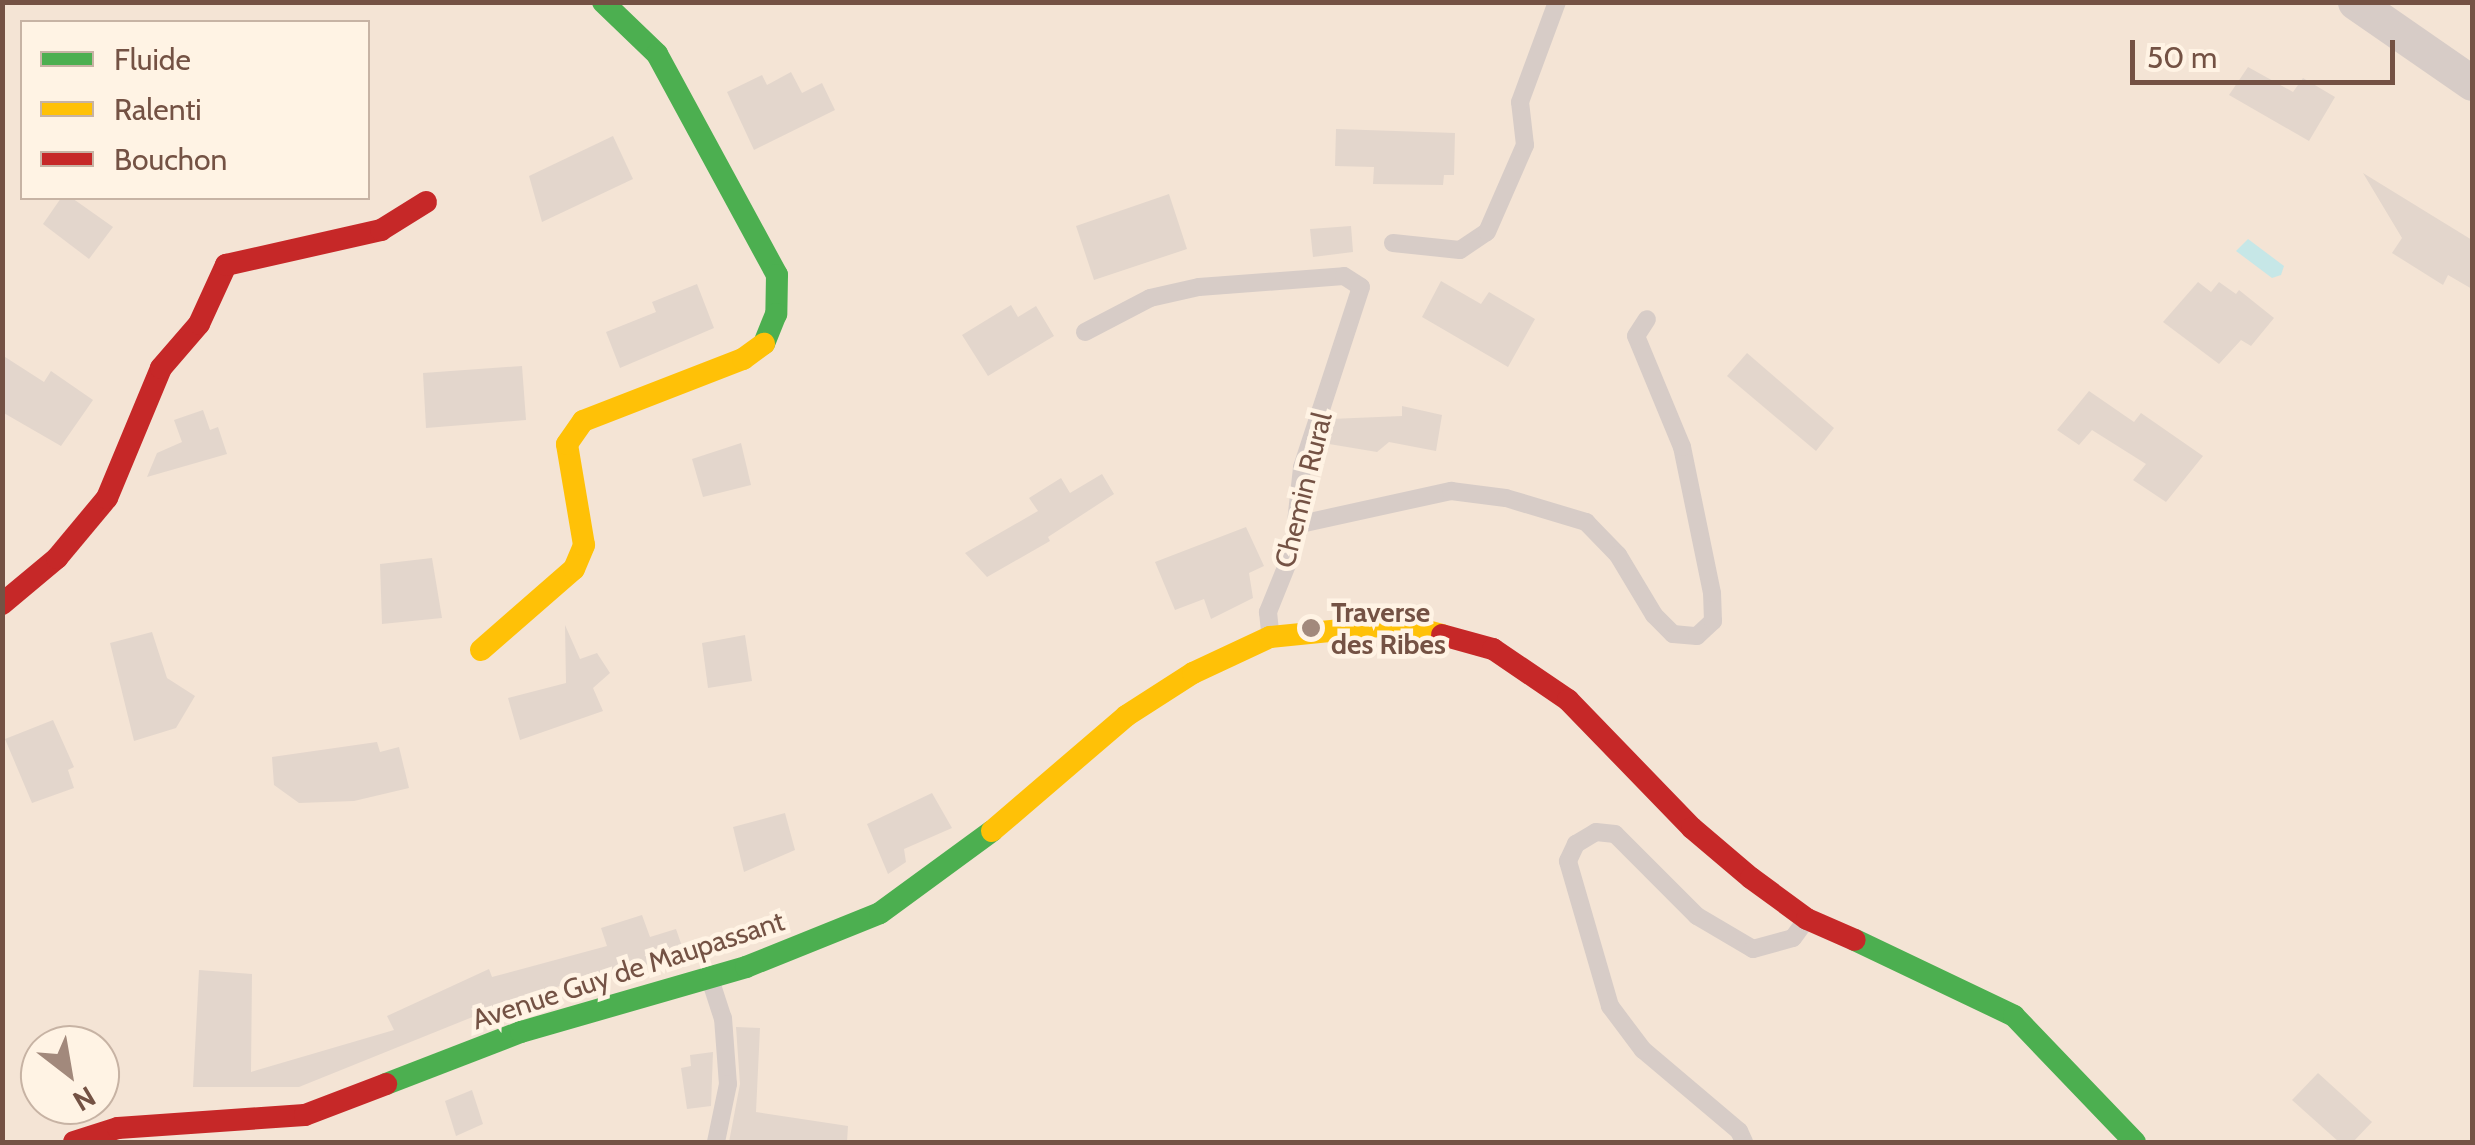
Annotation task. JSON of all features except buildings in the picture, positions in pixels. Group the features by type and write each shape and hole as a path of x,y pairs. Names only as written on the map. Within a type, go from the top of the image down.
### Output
{"main road":[{"path":"481,650 574,569 584,545 567,444 583,421 744,359 767,341 776,314 776,275 658,54 604,2"},
{"path":"2,604 57,558 107,498 162,368 199,324 226,265 380,230 426,202"},
{"name":"Avenue Guy de Maupassant","path":"74,1142 118,1128 305,1115 521,1032 710,978 880,913 971,852 1126,716 1193,672 1270,637 1311,628 1400,624 1492,649 1568,700 1692,828 1806,919 1978,994 2014,1016 2135,1142"}],"street":[{"path":"2354,2 2472,83"}],"lane":[{"path":"1393,243 1460,250 1487,232 1525,145 1520,102 1556,2"},
{"name":"Chemin Rural","path":"1085,332 1150,298 1198,286 1344,276 1361,287 1302,468 1296,524 1268,612 1270,637"},
{"path":"1296,524 1451,491 1506,498 1586,522 1618,555 1654,615 1674,634 1697,636 1713,621 1712,592 1682,446 1636,336 1647,319"},
{"path":"1744,1142 1739,1131 1643,1050 1610,1006 1568,861 1576,844 1596,832 1615,834 1696,916 1753,948 1793,938 1806,919"},
{"path":"710,978 723,1018 728,1084 716,1142"}],"shaded area":[{"path":"3,3 2472,3 2472,1142 3,1142"}],"water":[{"path":"2248,239 2284,266 2281,275 2272,278 2236,251"}],"traffic: fast":[{"path":"603,2 657,54 777,275 776,314 764,344"},
{"path":"386,1084 521,1032 746,967 880,913 992,831"},
{"path":"1855,940 2014,1016 2135,1142"}],"traffic: slow":[{"path":"481,650 574,569 584,545 567,444 583,421 743,359 764,344"},
{"path":"992,831 1126,716 1193,673 1270,637 1401,624 1442,635"}],"traffic: jam":[{"path":"2,604 57,558 107,498 161,368 199,324 226,265 381,230 426,202"},
{"path":"1442,635 1493,649 1568,700 1692,828 1751,878 1807,919 1855,940"},
{"path":"74,1142 118,1128 305,1115 386,1084"}],"place":[{"name":"Traverse des Ribes","path":"1311,628"}]}
